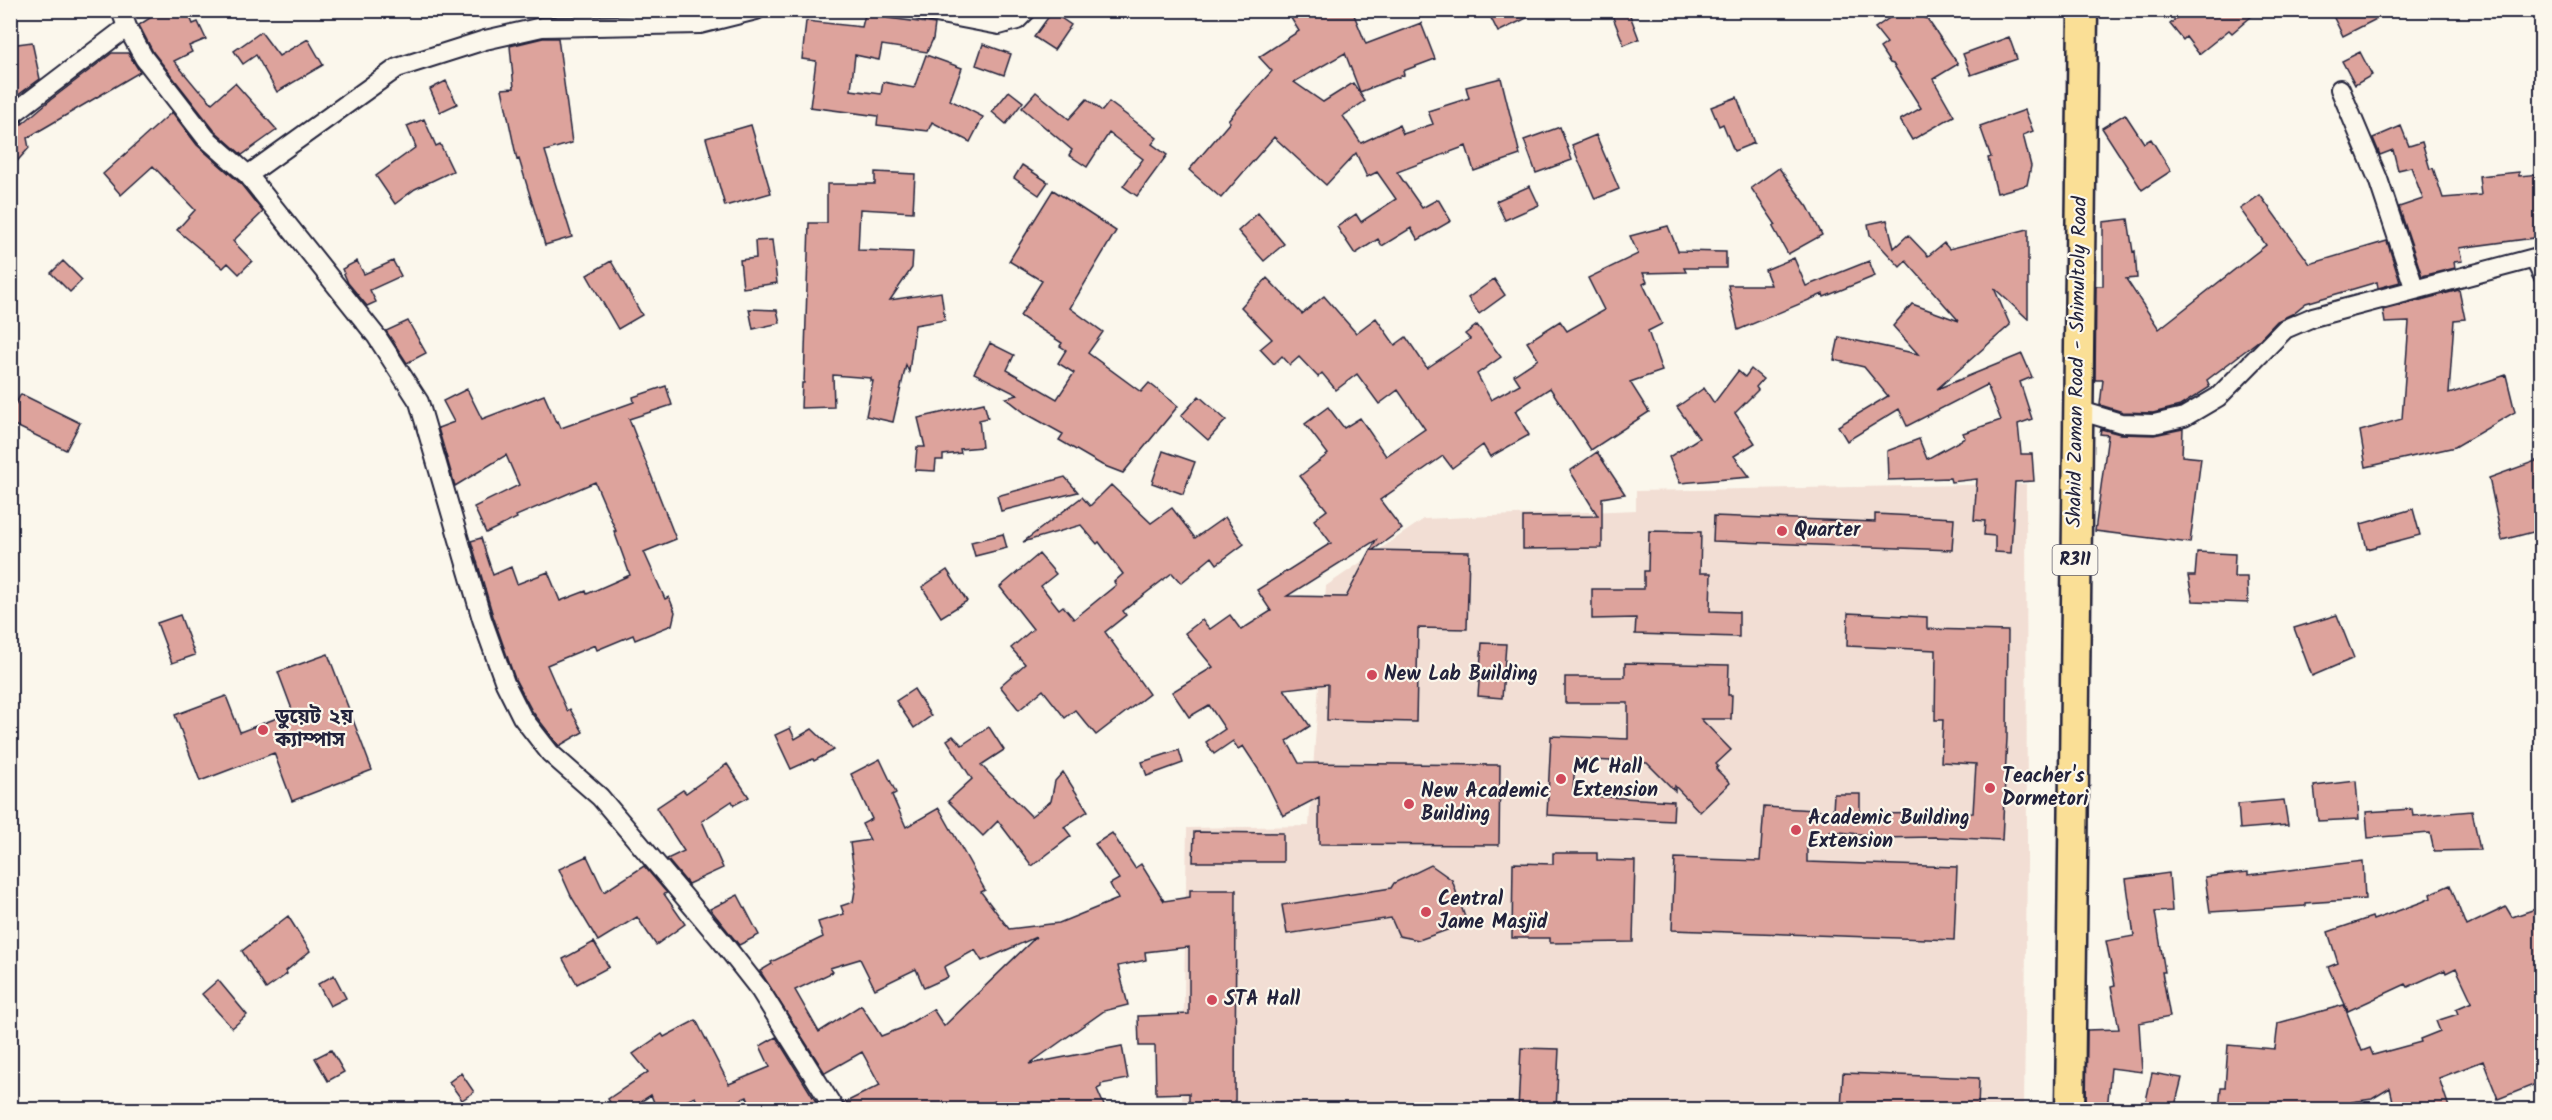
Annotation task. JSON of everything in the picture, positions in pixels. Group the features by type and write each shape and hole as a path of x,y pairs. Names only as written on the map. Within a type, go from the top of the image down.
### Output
{"main road":[{"name":"Shahid Zaman Road - Shimultoly Road","path":"2070,1110 2083,10"}],"street":[{"path":"248,175 397,68 485,40 542,27 700,24 756,10"},
{"path":"920,10 999,25 1017,20 1027,10"},
{"path":"10,116 124,19 144,58 206,138 248,175 377,337 419,402 482,619 505,683 522,717 550,753 600,797 720,939 760,990 835,1110"},
{"path":"2340,89 2378,179 2415,290"},
{"path":"2078,410 2121,423 2154,424 2184,417 2218,398 2285,329 2313,316 2415,290 2539,263"}],"shaded area":[{"path":"2026,484 2027,861 2024,1109 1182,1110 1187,828 1309,826 1326,586 1424,519 1636,510 1636,491"}],"building":[{"path":"162,10 187,10 193,24 198,22 206,39 189,46 192,52 174,61 199,91 212,103 235,83 277,130 242,155 214,130 153,52 139,25"},
{"path":"534,10 555,10 556,15 533,18"},
{"path":"866,10 889,13 888,18 935,24 933,39 927,52 882,45 879,60 855,55 851,90 881,94 883,82 914,88 926,55 962,68 950,100 983,117 970,142 932,122 928,131 877,125 878,116 810,107 816,61 802,59 806,21 862,27"},
{"path":"1286,10 1352,10 1366,44 1421,23 1435,59 1403,71 1404,75 1360,92 1345,53 1294,82 1323,102 1353,83 1365,101 1343,116 1361,143 1399,125 1403,134 1433,124 1428,111 1469,98 1466,87 1501,78 1520,155 1474,171 1466,146 1397,172 1422,208 1438,199 1451,221 1418,240 1411,228 1382,246 1378,239 1355,254 1337,227 1356,214 1361,222 1396,199 1377,172 1367,177 1356,153 1326,185 1274,137 1221,198 1189,170 1230,122 1228,120 1272,71 1259,57 1299,31"},
{"path":"1487,10 1543,10 1498,32"},
{"path":"1610,10 1628,10 1639,39 1624,45"},
{"path":"1901,10 1917,10 1926,17 1958,64 1933,79 1954,116 1912,140 1900,120 1921,108 1880,48 1887,43 1875,28"},
{"path":"2186,10 2259,10 2232,33 2229,30 2199,54 2186,37 2183,40 2170,24"},
{"path":"2330,10 2394,10 2343,36"},
{"path":"1052,12 1071,25 1054,50 1034,37"},
{"path":"261,32 279,56 308,39 323,65 277,92 256,55 243,64 234,51"},
{"path":"2009,37 2017,59 1971,75 1963,54"},
{"path":"543,38 558,38 572,143 545,151 572,237 545,245 519,159 517,160 502,89 514,88 510,46"},
{"path":"32,42 40,79 10,101 10,45"},
{"path":"983,44 1011,54 1004,75 976,65"},
{"path":"2360,52 2372,75 2355,85 2342,61"},
{"path":"112,53 128,53 140,72 27,138 29,148 10,169 10,127 23,120 21,125"},
{"path":"446,81 457,104 440,112 430,89"},
{"path":"1009,91 1023,102 1006,124 992,112"},
{"path":"1036,92 1069,119 1087,99 1102,111 1109,102 1157,138 1152,144 1167,155 1137,196 1123,186 1143,159 1109,133 1087,167 1069,155 1072,150 1022,108"},
{"path":"1737,97 1754,143 1734,151 1723,124 1719,126 1711,107"},
{"path":"2025,110 2033,131 2023,135 2031,166 2027,185 1997,193 1988,158 1991,157 1980,126"},
{"path":"172,112 197,145 240,183 263,212 233,241 252,261 239,274 228,263 223,268 177,230 195,210 153,166 121,195 103,174"},
{"path":"2125,114 2144,143 2151,139 2171,171 2142,190 2102,128"},
{"path":"424,119 436,146 440,144 453,171 415,189 395,204 376,176 416,147 407,126"},
{"path":"751,125 771,193 725,206 706,138"},
{"path":"2401,126 2409,146 2422,142 2430,169 2433,168 2443,198 2481,195 2479,176 2519,172 2519,176 2541,174 2541,237 2459,248 2462,261 2454,262 2455,268 2422,276 2399,207 2423,199 2411,167 2398,170 2393,150 2380,155 2373,138"},
{"path":"1560,127 1572,160 1536,173 1524,140"},
{"path":"1596,135 1619,189 1595,199 1572,145"},
{"path":"1022,165 1048,182 1039,195 1014,178"},
{"path":"1779,168 1808,207 1822,235 1788,254 1773,227 1776,225 1751,188"},
{"path":"875,172 915,174 913,212 860,209 858,250 913,252 912,268 890,300 941,292 945,320 915,325 909,372 906,365 893,422 866,416 873,381 871,378 833,375 834,407 801,408 802,383 804,383 809,223 827,223 827,184 875,184"},
{"path":"1530,186 1539,205 1505,220 1496,201"},
{"path":"1053,190 1116,231 1070,308 1103,332 1088,353 1141,392 1149,383 1178,406 1123,473 1102,465 1059,440 1063,434 1025,413 1006,398 1018,395 974,373 990,343 1014,355 1007,370 1057,399 1074,373 1058,363 1066,350 1060,346 1062,343 1020,316 1042,281 1009,261"},
{"path":"2260,195 2310,264 2387,241 2400,282 2378,288 2377,282 2306,303 2292,314 2277,321 2258,341 2207,380 2210,387 2180,406 2153,413 2123,412 2100,405 2103,380 2095,380 2096,286 2103,286 2103,222 2128,219 2133,252 2135,251 2137,278 2126,279 2159,329 2266,245 2240,209"},
{"path":"1258,213 1284,244 1264,261 1238,231"},
{"path":"1887,220 1894,248 1908,235 1928,256 1944,243 1949,249 2028,229 2028,319 1994,288 2010,325 1937,389 2022,354 2032,377 2020,382 2032,419 2018,424 2021,454 2032,454 2034,481 2015,482 2011,553 1995,552 1995,536 1984,535 1985,521 1974,520 1977,479 1951,482 1950,478 1888,480 1887,451 1919,439 1927,459 1965,438 1963,433 2001,420 1987,385 1907,426 1899,409 1847,441 1838,426 1888,396 1864,367 1834,360 1839,337 1918,354 1893,326 1912,304 1959,321 1906,261 1900,267 1870,235 1868,224"},
{"path":"1668,226 1678,251 1726,252 1726,268 1684,268 1686,272 1643,273 1647,282 1643,284 1662,324 1648,331 1662,371 1630,382 1649,412 1591,450 1550,388 1515,411 1529,435 1490,457 1483,445 1452,468 1443,456 1380,500 1402,529 1373,550 1469,552 1467,629 1418,628 1416,722 1327,720 1328,684 1284,689 1310,726 1287,741 1299,763 1500,765 1499,845 1319,844 1319,797 1283,816 1264,778 1243,746 1238,749 1233,741 1214,754 1206,742 1225,729 1209,705 1189,717 1172,692 1213,667 1185,633 1202,620 1210,629 1230,615 1241,630 1271,611 1257,590 1331,543 1314,520 1327,510 1300,476 1328,454 1305,424 1328,407 1344,428 1360,418 1386,456 1425,429 1398,390 1379,404 1357,374 1336,390 1322,373 1318,377 1299,357 1290,365 1282,356 1274,364 1260,349 1272,339 1241,307 1267,278 1302,314 1324,296 1356,333 1376,318 1395,345 1406,337 1427,368 1470,339 1465,334 1477,325 1501,357 1477,374 1491,400 1520,384 1514,375 1538,359 1527,342 1560,321 1567,331 1604,310 1588,278 1638,254 1630,236","holes":["1376,540 1346,597 1287,596"]},
{"path":"772,240 777,283 743,288 740,260 756,258 755,241"},
{"path":"1794,258 1806,286 1869,261 1875,276 1824,297 1823,294 1738,330 1728,285 1771,285 1765,270"},
{"path":"63,261 82,280 70,292 51,273"},
{"path":"357,261 364,274 393,261 401,276 370,290 376,302 367,306 348,283 342,269"},
{"path":"611,261 642,315 618,329 587,275"},
{"path":"1494,279 1505,295 1479,314 1468,298"},
{"path":"2459,290 2465,319 2454,320 2449,394 2506,375 2515,412 2455,447 2366,467 2360,431 2402,419 2409,322 2385,323 2383,310"},
{"path":"749,309 777,310 780,323 753,329"},
{"path":"408,321 426,353 407,363 386,331"},
{"path":"1751,369 1763,379 1756,387 1758,390 1735,413 1755,443 1734,456 1750,477 1680,483 1669,457 1699,438 1677,407 1704,388 1714,403 1738,371 1745,377"},
{"path":"666,386 672,405 629,419 676,539 644,552 665,599 669,597 675,612 672,625 635,640 633,635 597,650 595,645 547,665 567,711 570,709 583,732 559,746 532,711 515,679 493,616 471,541 481,538 493,575 511,567 517,584 548,572 560,601 586,591 587,594 630,575 614,531 616,531 595,482 516,516 517,518 486,533 474,507 519,485 506,455 455,486 438,428 454,422 443,401 467,389 482,419 544,395 561,428 634,402 633,397"},
{"path":"21,394 80,423 66,450 10,423 10,414"},
{"path":"1199,396 1226,420 1208,440 1181,416"},
{"path":"984,403 988,418 979,420 982,447 960,449 961,453 943,455 943,460 936,460 935,471 915,470 917,447 925,447 918,418"},
{"path":"2101,429 2120,434 2154,435 2183,429 2182,456 2201,458 2190,543 2095,531 2108,435 2100,434"},
{"path":"1163,451 1195,462 1183,494 1152,483"},
{"path":"1597,452 1625,494 1602,498 1602,548 1523,549 1523,517 1598,516 1570,471"},
{"path":"2541,459 2541,530 2502,540 2489,478"},
{"path":"1065,477 1078,492 1001,511 997,496"},
{"path":"1111,485 1151,523 1172,508 1195,538 1225,517 1244,544 1217,564 1212,557 1181,583 1172,573 1123,611 1126,615 1105,632 1149,694 1096,735 1075,710 1065,718 1043,690 1019,710 1000,686 1025,664 1011,648 1033,629 1000,587 1039,554 1056,574 1041,586 1059,609 1063,606 1074,619 1116,585 1114,582 1123,574 1099,542 1097,544 1081,525 1023,542 1082,497 1090,506"},
{"path":"2413,509 2420,535 2367,549 2361,524"},
{"path":"1875,514 1954,518 1952,550 1713,541 1714,516 1875,522"},
{"path":"1649,531 1701,532 1700,573 1711,573 1710,611 1739,612 1739,637 1635,634 1636,618 1592,619 1592,589 1644,589 1644,571 1648,571"},
{"path":"1003,534 1007,548 975,556 971,542"},
{"path":"2197,552 2235,554 2234,577 2247,577 2248,603 2193,601 2188,576 2195,576"},
{"path":"947,570 967,601 941,617 922,587"},
{"path":"1848,613 1927,617 1927,629 2008,631 2007,738 2002,840 1935,837 1880,838 1880,836 1829,831 1828,838 1807,839 1807,862 1957,867 1954,940 1672,930 1675,858 1760,861 1764,807 1833,811 1834,794 1860,794 1860,814 1973,813 1976,764 1941,762 1943,720 1935,720 1936,650 1847,646"},
{"path":"180,615 195,655 172,663 157,623"},
{"path":"2337,615 2354,658 2312,676 2294,628"},
{"path":"1482,643 1506,644 1502,698 1478,696"},
{"path":"328,654 372,770 292,801 274,753 200,781 175,715 226,696 240,732 293,712 278,672"},
{"path":"1625,663 1729,665 1728,695 1732,695 1731,719 1701,719 1731,750 1716,764 1718,766 1716,769 1730,783 1700,812 1675,786 1675,791 1647,763 1575,759 1573,795 1674,801 1673,821 1547,815 1551,736 1628,739 1628,703 1565,703 1565,677 1625,677"},
{"path":"914,689 931,716 914,728 896,701"},
{"path":"989,727 1004,750 981,765 1031,816 1051,801 1055,781 1063,772 1088,811 1064,827 1071,836 1032,866 998,821 983,836 948,801 972,779 947,740 953,736 962,745"},
{"path":"790,728 795,739 812,729 834,750 814,761 813,759 791,769 775,735"},
{"path":"1179,750 1183,763 1147,776 1142,762"},
{"path":"880,759 896,793 892,795 906,827 939,808 985,890 981,892 1009,929 1059,923 1118,899 1110,884 1119,879 1095,844 1112,833 1135,868 1141,864 1164,901 1190,897 1190,890 1236,890 1235,1110 1189,1110 1189,1093 1156,1094 1155,1046 1139,1046 1138,1016 1189,1014 1189,947 1145,952 1146,960 1118,966 1128,1005 1104,1011 1029,1064 1122,1046 1128,1079 1101,1084 1101,1087 1097,1089 1106,1110 1000,1110 995,1101 978,1110 846,1110 844,1103 880,1085 862,1052 825,1073 760,971 772,964 771,962 823,937 818,922 844,914 841,906 853,902 856,885 850,843 870,840 862,824 872,819 851,774","holes":["1036,937 944,1026 933,1009 902,1028 881,1036 861,1005 819,1032 795,990 833,972 830,968 860,959 875,989 916,969 924,988 948,977 944,967 975,950 982,961"]},
{"path":"727,764 749,797 734,805 732,801 702,821 723,868 688,884 667,859 684,851 656,808 683,790 686,793"},
{"path":"2356,781 2359,819 2318,821 2314,786"},
{"path":"2284,800 2288,825 2240,829 2238,804"},
{"path":"2412,809 2413,816 2472,811 2480,850 2434,851 2430,833 2368,838 2366,812"},
{"path":"1194,832 1283,833 1283,862 1193,862"},
{"path":"1553,853 1597,853 1597,860 1635,861 1633,942 1550,943 1550,938 1512,938 1513,863 1553,864"},
{"path":"587,856 604,892 644,866 667,893 664,894 685,924 656,945 637,917 598,941 571,896 559,869"},
{"path":"2363,861 2365,899 2305,903 2305,906 2210,912 2205,877 2248,872 2248,875"},
{"path":"1431,865 1452,880 1467,923 1419,940 1399,936 1391,918 1287,934 1282,905 1391,888 1394,883"},
{"path":"2169,873 2172,911 2155,912 2170,1017 2139,1023 2142,1072 2111,1068 2107,1110 2086,1110 2087,1030 2119,1029 2111,986 2115,985 2106,941 2134,936 2126,879"},
{"path":"2450,885 2466,926 2506,907 2512,917 2541,907 2541,1082 2498,1099 2483,1061 2439,1078 2450,1110 2395,1110 2390,1088 2372,1099 2352,1102 2352,1105 2304,1110 2219,1110 2221,1088 2225,1088 2228,1045 2275,1049 2278,1023 2344,1005 2362,1051 2370,1048 2373,1055 2421,1042 2420,1039 2440,1031 2436,1021 2458,1014 2456,1009 2472,1002 2456,968 2446,973 2445,970 2408,987 2406,984 2348,1011 2328,967 2338,963 2328,932 2372,917 2373,920 2422,902 2431,898 2430,894"},
{"path":"738,895 759,935 739,945 710,909"},
{"path":"288,916 310,951 286,971 287,974 266,989 242,951"},
{"path":"594,942 609,967 577,984 563,959"},
{"path":"334,975 346,998 330,1006 318,984"},
{"path":"218,980 247,1015 232,1028 202,994"},
{"path":"696,1020 729,1084 770,1067 760,1046 776,1037 821,1110 752,1110 747,1097 715,1110 711,1101 699,1106 695,1097 675,1106 674,1103 657,1110 651,1095 628,1110 615,1110 608,1099 648,1072 633,1054 662,1034 664,1037"},
{"path":"1521,1048 1559,1049 1556,1110 1518,1110"},
{"path":"331,1050 344,1072 328,1081 315,1058"},
{"path":"461,1073 474,1092 462,1100 449,1082"},
{"path":"1843,1073 1979,1078 1978,1110 1841,1110"},
{"path":"2152,1073 2182,1078 2174,1110 2144,1110"}],"place":[{"name":"Quarter","path":"1782,531"},
{"name":"New Lab Building","path":"1372,675"},
{"name":"ডুয়েট ২য় ক্যাম্পাস","path":"263,730"},
{"name":"MC Hall Extension","path":"1561,779"},
{"name":"Teacher's Dormetori","path":"1990,788"},
{"name":"New Academic Building","path":"1409,804"},
{"name":"Academic Building Extension","path":"1796,830"},
{"name":"Central Jame Masjid","path":"1426,912"},
{"name":"STA Hall","path":"1212,1000"}]}
